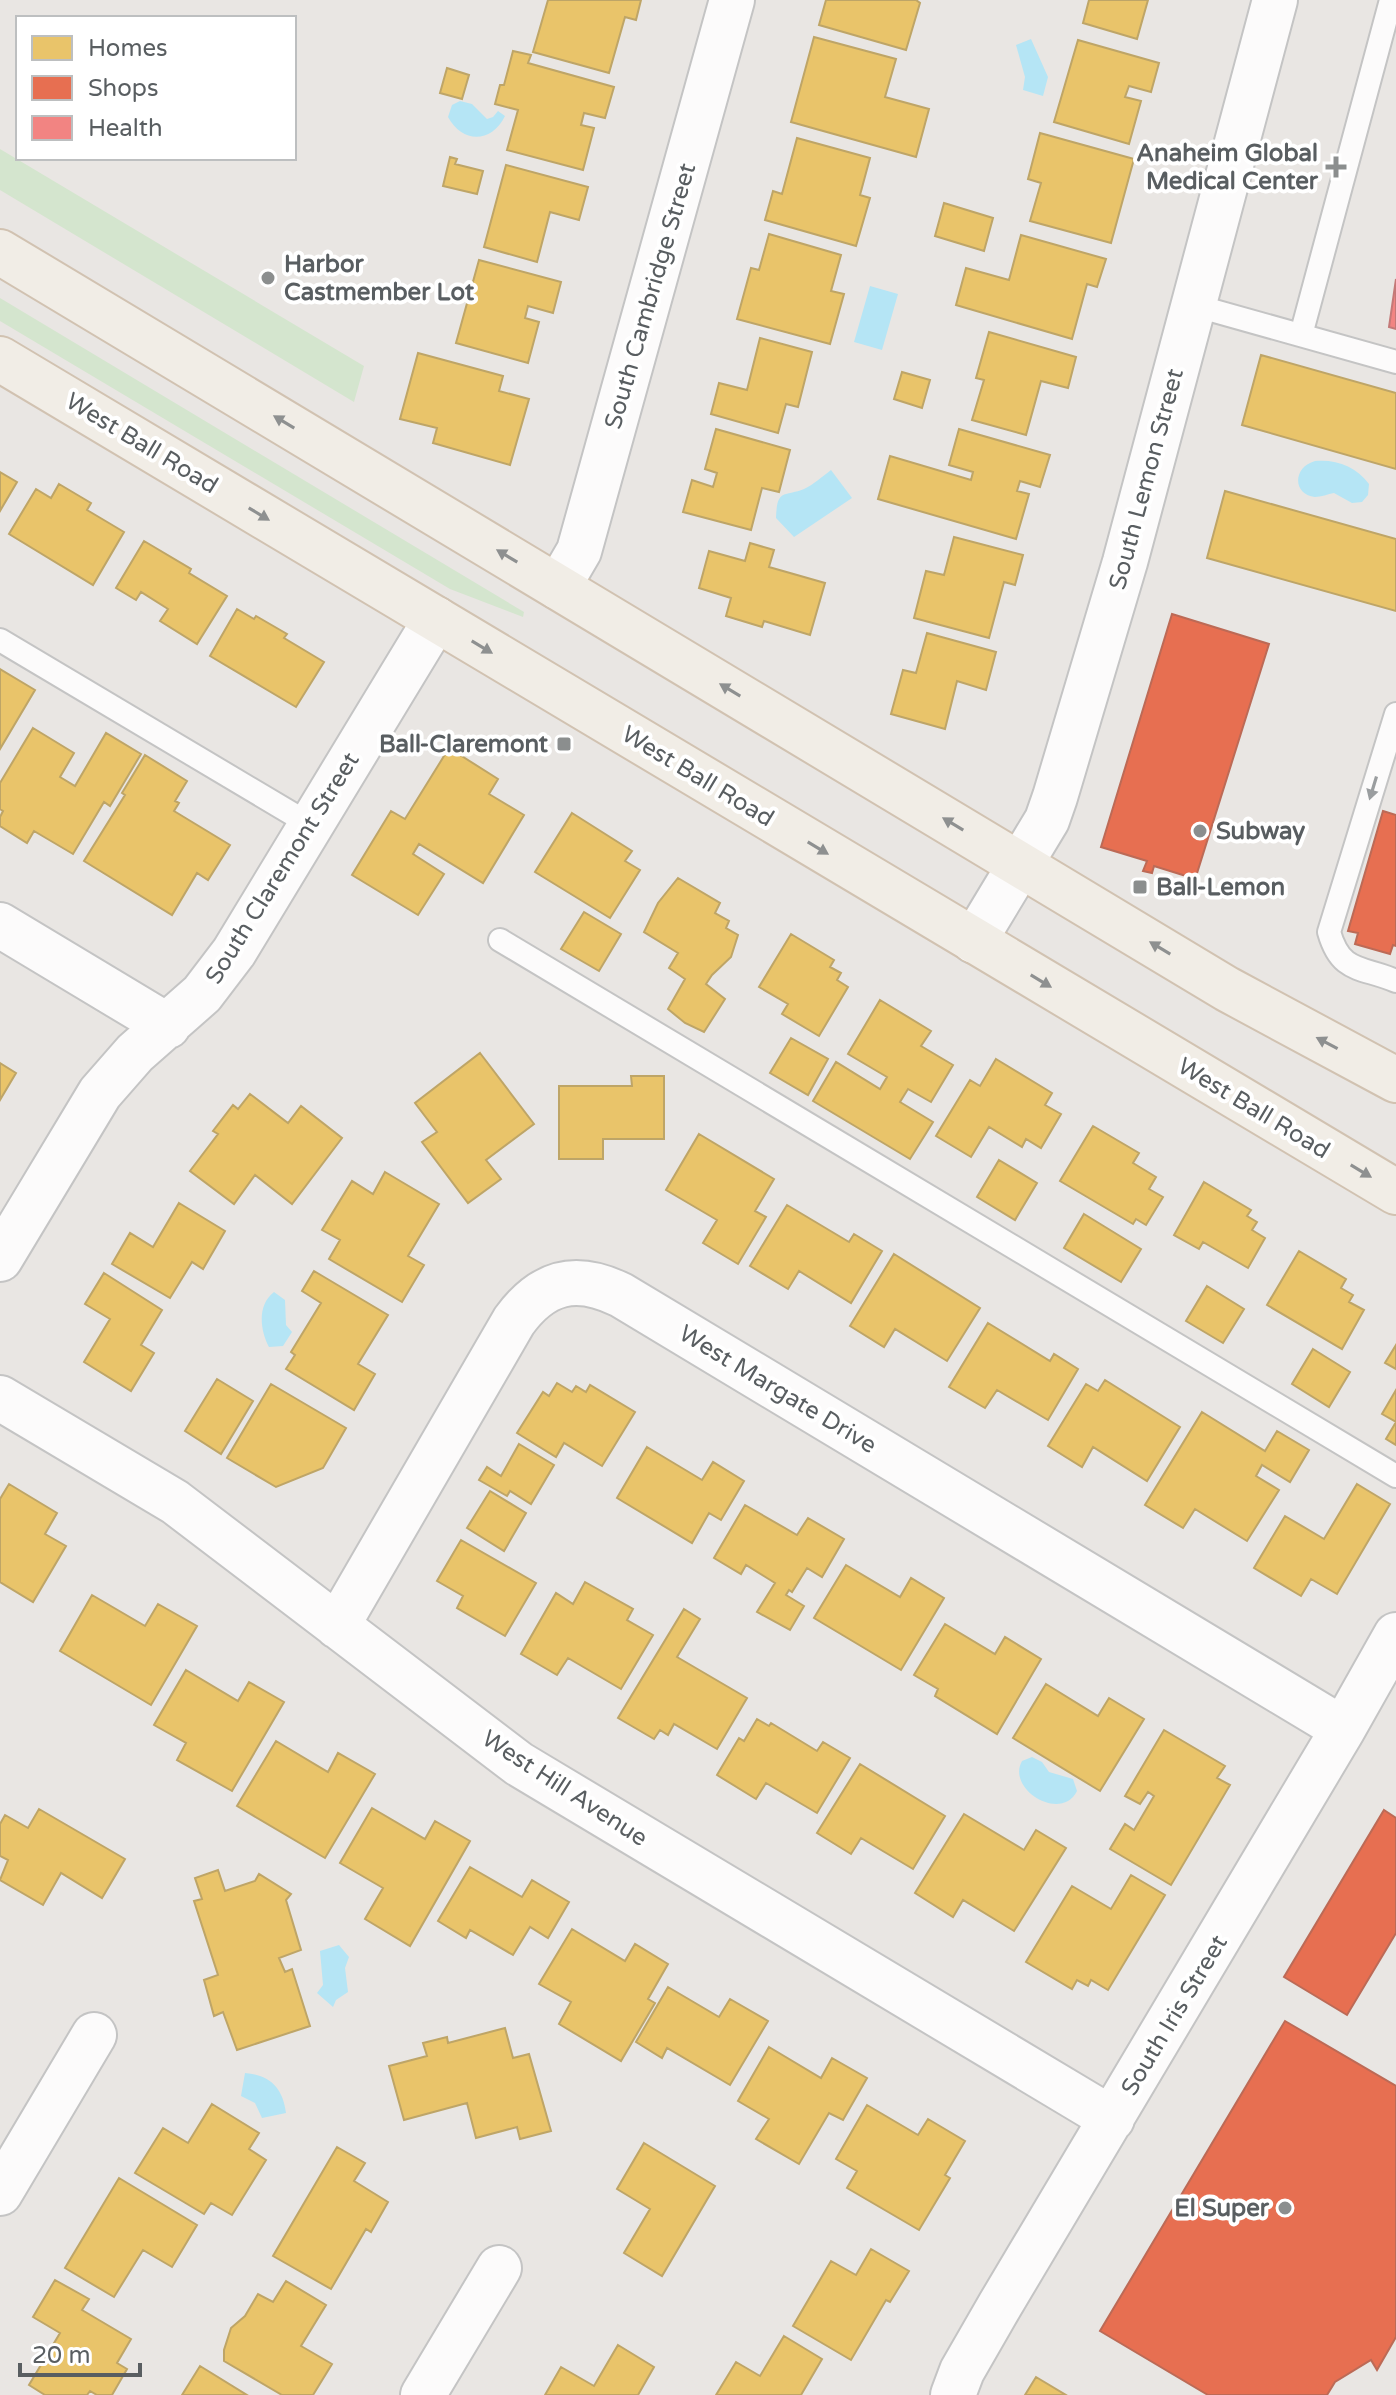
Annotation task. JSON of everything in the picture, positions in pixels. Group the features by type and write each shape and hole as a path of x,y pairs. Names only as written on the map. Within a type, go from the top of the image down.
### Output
{"main road":[{"path":"0,252 1227,989 1396,1080"},
{"name":"West Ball Road","path":"0,359 1396,1192"}],"street":[{"name":"South Cambridge Street","path":"558,587 579,551 732,0"},
{"name":"South Lemon Street","path":"974,941 1047,820 1055,797 1125,562 1275,0"},
{"name":"South Claremont Street","path":"0,1259 100,1093 135,1053 202,994 234,952 436,619"},
{"path":"0,925 168,1026"},
{"name":"West Margate Drive","path":"337,1626 514,1321 538,1294 573,1282 605,1288 621,1295 1343,1729"},
{"name":"West Hill Avenue","path":"0,1398 175,1502 519,1764 1112,2119"},
{"name":"South Iris Street","path":"953,2395 962,2371 1396,1635"},
{"path":"0,2193 94,2035"},
{"path":"423,2395 499,2268"}],"lane":[{"path":"1301,335 1391,0"},
{"path":"1193,305 1396,362"},
{"path":"0,640 311,825"},
{"path":"1396,714 1329,932 1335,953 1350,966 1396,981"},
{"path":"500,940 1396,1476"}],"green space":[{"path":"0,149 364,366 354,402 0,190"},
{"path":"0,298 524,612 523,617 450,589 0,321"}],"water":[{"path":"1031,39 1048,77 1043,96 1023,90 1025,77 1016,45"},
{"path":"460,101 472,104 487,119 498,111 505,116 492,132 476,137 468,135 454,126 448,117 452,105"},
{"path":"870,286 898,294 882,350 854,342"},
{"path":"1315,461 1330,461 1352,468 1369,484 1368,495 1362,502 1352,503 1334,493 1317,497 1307,495 1299,486 1299,474"},
{"path":"831,470 852,498 794,537 776,518 780,498 807,487"},
{"path":"274,1292 285,1300 286,1325 292,1332 283,1346 269,1347 262,1318 265,1304"},
{"path":"1032,1757 1042,1762 1049,1772 1073,1779 1077,1791 1069,1800 1059,1804 1048,1803 1028,1791 1019,1772 1022,1761"},
{"path":"339,1945 349,1957 345,1968 348,1992 336,2000 333,2007 317,1993 323,1985 320,1951"},
{"path":"245,2073 274,2084 282,2096 286,2113 262,2118 255,2103 241,2096"}],"building: Homes":[{"path":"548,0 641,0 636,20 625,17 609,73 533,52"},
{"path":"826,0 916,0 920,3 906,50 819,25"},
{"path":"1089,0 1148,0 1137,39 1083,23"},
{"path":"814,37 896,59 885,97 929,109 916,157 791,122"},
{"path":"1078,40 1159,63 1151,92 1129,86 1125,97 1141,101 1129,144 1054,122"},
{"path":"513,51 531,55 528,63 614,87 605,118 584,113 581,125 594,128 583,170 507,150 518,110 495,104 500,85 504,85"},
{"path":"447,68 469,75 462,99 440,93"},
{"path":"1040,133 1134,159 1111,243 1030,221 1041,183 1028,179"},
{"path":"797,138 870,158 860,195 870,198 856,246 765,220 773,191 782,194"},
{"path":"450,157 457,159 455,164 483,171 477,194 443,186"},
{"path":"506,165 588,187 579,220 550,212 537,262 484,247"},
{"path":"944,203 993,218 984,251 935,236"},
{"path":"769,234 841,255 831,291 844,294 830,344 737,319 751,268 759,270"},
{"path":"1021,235 1106,259 1097,287 1087,284 1072,339 956,305 966,268 1009,280"},
{"path":"479,260 561,282 553,313 528,306 525,318 539,322 528,363 456,343"},
{"path":"989,332 1076,357 1068,388 1041,381 1026,435 972,420 984,380 976,378"},
{"path":"760,338 812,352 798,407 786,404 778,433 711,414 719,383 747,390"},
{"path":"418,353 503,376 499,391 529,399 510,465 433,443 437,428 400,419"},
{"path":"1261,355 1396,393 1396,469 1242,425"},
{"path":"902,372 930,380 922,408 894,399"},
{"path":"716,429 790,450 779,492 762,488 751,530 683,512 692,480 713,487 717,473 705,469"},
{"path":"959,429 1050,455 1040,487 1020,481 1017,491 1029,494 1016,539 878,499 890,456 971,480 973,472 949,465"},
{"path":"0,472 17,482 0,511"},
{"path":"59,484 91,503 87,510 124,532 93,585 9,534 36,489 51,498"},
{"path":"1225,491 1396,539 1396,611 1207,558"},
{"path":"954,537 1023,555 1015,585 1004,582 989,638 914,618 926,571 944,575"},
{"path":"144,541 191,569 189,573 227,596 197,644 160,621 168,609 141,592 136,600 116,588"},
{"path":"750,543 774,550 769,567 825,583 810,635 764,621 762,627 726,616 731,598 699,588 709,551 745,561"},
{"path":"237,609 287,634 284,638 324,662 296,707 210,656"},
{"path":"927,633 996,652 986,690 957,681 945,729 891,714 903,670 916,673"},
{"path":"0,669 35,690 0,749"},
{"path":"33,728 74,753 60,777 75,786 106,733 141,754 110,806 104,802 73,854 34,831 27,843 0,826 3,811 0,809 0,783"},
{"path":"449,748 498,779 489,794 524,815 483,883 419,844 413,854 444,874 418,915 352,875 391,811 405,819"},
{"path":"145,755 187,781 175,801 179,803 174,811 230,845 208,880 197,873 172,915 84,861 125,795 122,793"},
{"path":"572,813 632,851 625,861 640,870 610,918 535,872"},
{"path":"678,878 720,903 715,913 729,921 726,928 738,935 731,957 706,984 725,999 704,1032 685,1023 668,1009 685,979 669,968 678,953 644,932 658,903"},
{"path":"584,912 621,934 599,971 561,949"},
{"path":"791,934 834,960 830,967 841,973 837,980 848,987 819,1036 782,1014 788,1004 759,987"},
{"path":"880,1000 931,1031 921,1046 953,1065 931,1102 908,1089 900,1102 933,1122 910,1159 813,1101 836,1062 880,1089 887,1077 848,1054"},
{"path":"791,1038 828,1059 808,1095 770,1073"},
{"path":"480,1053 534,1124 486,1160 501,1179 468,1203 422,1142 437,1132 415,1103"},
{"path":"996,1059 1052,1093 1045,1105 1061,1114 1041,1148 1026,1139 1022,1147 989,1127 971,1157 936,1136 970,1080 980,1086"},
{"path":"0,1063 16,1073 0,1100"},
{"path":"631,1076 664,1076 664,1139 603,1139 603,1159 559,1159 559,1086 632,1086"},
{"path":"250,1094 288,1123 301,1106 342,1138 292,1204 255,1175 234,1204 190,1171 218,1134 213,1131 233,1105 238,1109"},
{"path":"1093,1126 1139,1153 1133,1163 1156,1177 1149,1189 1163,1197 1146,1225 1136,1219 1133,1224 1060,1181"},
{"path":"699,1134 774,1179 755,1211 766,1217 738,1264 703,1243 717,1220 666,1190"},
{"path":"999,1160 1037,1183 1015,1220 977,1197"},
{"path":"385,1172 439,1204 408,1256 424,1265 402,1302 329,1259 340,1240 322,1230 352,1181 373,1194"},
{"path":"1204,1182 1251,1210 1247,1216 1257,1222 1252,1230 1265,1238 1248,1268 1203,1242 1199,1249 1174,1235"},
{"path":"179,1203 225,1231 203,1269 192,1262 170,1298 112,1264 130,1233 153,1247"},
{"path":"787,1205 849,1242 854,1234 882,1251 851,1303 799,1271 788,1289 750,1266"},
{"path":"1084,1214 1141,1249 1121,1282 1064,1248"},
{"path":"1299,1251 1346,1279 1341,1288 1353,1295 1349,1302 1364,1310 1342,1349 1267,1305"},
{"path":"894,1254 980,1308 947,1361 895,1329 884,1347 850,1326"},
{"path":"314,1271 388,1315 358,1364 375,1374 354,1410 286,1369 295,1355 291,1352 321,1303 302,1291"},
{"path":"104,1273 162,1310 141,1345 154,1353 131,1391 84,1362 110,1319 85,1304"},
{"path":"1207,1286 1244,1309 1223,1343 1186,1321"},
{"path":"988,1323 1050,1361 1054,1354 1078,1369 1048,1420 997,1390 985,1408 949,1387"},
{"path":"1396,1345 1396,1369 1385,1363"},
{"path":"1313,1349 1350,1372 1329,1407 1292,1384"},
{"path":"217,1379 253,1401 221,1454 185,1431"},
{"path":"1105,1380 1180,1427 1147,1481 1093,1447 1082,1467 1048,1446 1086,1384 1098,1391"},
{"path":"557,1383 572,1392 576,1386 586,1392 590,1385 635,1412 602,1466 564,1443 556,1457 517,1433 543,1392 549,1396"},
{"path":"271,1384 346,1428 323,1468 276,1487 227,1458"},
{"path":"1396,1390 1396,1422 1382,1414"},
{"path":"1202,1412 1265,1451 1277,1431 1309,1450 1290,1482 1262,1465 1256,1476 1279,1490 1247,1541 1195,1509 1183,1528 1145,1505"},
{"path":"1396,1422 1396,1445 1386,1439"},
{"path":"519,1444 554,1465 531,1504 510,1491 507,1496 479,1480 487,1467 501,1476"},
{"path":"647,1447 702,1480 713,1462 744,1481 721,1520 709,1513 692,1543 617,1498"},
{"path":"9,1484 57,1513 45,1534 66,1546 33,1602 0,1582 0,1499"},
{"path":"1357,1484 1390,1504 1337,1594 1311,1579 1301,1596 1254,1568 1285,1516 1324,1539"},
{"path":"490,1491 526,1513 504,1551 467,1528"},
{"path":"745,1505 797,1535 808,1518 844,1539 822,1577 807,1568 792,1592 789,1590 786,1595 804,1606 790,1630 757,1612 775,1583 746,1565 741,1574 714,1558"},
{"path":"461,1540 536,1583 505,1636 457,1608 463,1596 437,1581"},
{"path":"846,1565 900,1597 911,1578 944,1598 901,1670 814,1618"},
{"path":"585,1582 633,1609 627,1620 653,1635 621,1689 568,1658 557,1675 521,1654 556,1593 573,1604"},
{"path":"92,1595 145,1626 158,1604 197,1626 151,1705 60,1651"},
{"path":"684,1609 700,1619 677,1657 747,1698 717,1749 674,1724 668,1735 660,1730 654,1739 618,1718"},
{"path":"945,1624 995,1654 1005,1637 1041,1659 997,1734 935,1696 938,1689 914,1675"},
{"path":"186,1670 238,1701 249,1682 284,1702 232,1791 177,1760 186,1743 154,1725"},
{"path":"1046,1684 1098,1716 1109,1698 1144,1719 1100,1791 1013,1738"},
{"path":"757,1719 769,1726 771,1723 817,1751 823,1742 850,1758 817,1813 766,1783 756,1799 717,1775 739,1738 744,1741"},
{"path":"1164,1730 1225,1766 1217,1778 1230,1785 1171,1885 1110,1849 1125,1824 1134,1830 1154,1796 1148,1792 1140,1804 1125,1796"},
{"path":"276,1741 328,1772 338,1753 375,1774 325,1858 237,1806"},
{"path":"860,1764 945,1816 913,1869 861,1838 851,1854 817,1833"},
{"path":"372,1808 425,1839 435,1821 470,1841 410,1946 365,1919 383,1888 340,1863"},
{"path":"39,1809 125,1859 102,1898 61,1873 43,1905 0,1880 8,1860 0,1856 0,1824 5,1815 28,1828"},
{"path":"964,1814 1024,1850 1036,1830 1066,1848 1014,1931 963,1900 953,1917 915,1893"},
{"path":"470,1867 522,1897 532,1880 569,1902 548,1938 530,1927 513,1955 470,1930 466,1938 438,1921"},
{"path":"218,1870 225,1891 255,1881 259,1874 291,1894 286,1900 301,1950 279,1958 285,1972 292,1969 310,2026 237,2050 223,2012 214,2016 204,1980 218,1975 194,1901 202,1899 195,1878"},
{"path":"1131,1875 1165,1895 1108,1990 1091,1980 1088,1986 1077,1980 1072,1989 1026,1962 1072,1886 1111,1909"},
{"path":"572,1929 625,1961 635,1944 668,1964 648,1999 655,2003 621,2061 559,2024 571,2002 539,1984"},
{"path":"668,1987 719,2017 730,1999 768,2021 730,2085 667,2048 662,2058 636,2042"},
{"path":"505,2028 513,2058 529,2054 551,2131 520,2139 517,2127 476,2138 467,2103 404,2120 389,2066 427,2056 423,2043 447,2037 448,2043"},
{"path":"769,2047 821,2078 832,2058 867,2078 843,2120 829,2113 799,2164 756,2139 769,2119 738,2101"},
{"path":"212,2104 259,2133 249,2149 266,2160 232,2215 211,2203 204,2214 135,2173 163,2128 188,2143"},
{"path":"867,2105 918,2135 928,2119 965,2141 945,2175 950,2178 919,2230 847,2188 857,2171 836,2159"},
{"path":"644,2143 715,2186 662,2276 624,2253 650,2209 617,2189"},
{"path":"337,2147 365,2163 354,2181 388,2202 371,2232 366,2229 331,2289 273,2256"},
{"path":"119,2178 197,2225 172,2267 143,2250 114,2297 65,2268"},
{"path":"871,2249 909,2271 890,2302 886,2300 851,2360 793,2326 831,2261 856,2275"},
{"path":"55,2280 89,2299 82,2310 131,2339 117,2363 127,2369 112,2395 97,2395 90,2391 87,2395 45,2395 29,2385 60,2333 33,2317"},
{"path":"286,2281 326,2305 301,2346 332,2364 313,2395 282,2395 224,2361 231,2328 245,2316 258,2294 273,2302"},
{"path":"784,2336 822,2359 801,2395 716,2395 736,2362 760,2376"},
{"path":"618,2345 654,2367 638,2395 545,2395 561,2367 594,2386"},
{"path":"200,2366 247,2395 182,2395"},
{"path":"1036,2377 1066,2395 1025,2395"}],"building: Shops":[{"path":"1172,614 1269,644 1193,886 1184,883 1186,876 1154,866 1152,873 1143,871 1147,861 1101,847"},
{"path":"1383,811 1396,815 1396,946 1393,945 1390,954 1355,944 1358,933 1348,931"},
{"path":"1384,1810 1396,1818 1396,1933 1347,2015 1284,1977"},
{"name":"El Super","path":"1285,2021 1396,2086 1396,2337 1377,2370 1371,2360 1335,2382 1327,2395 1208,2395 1100,2331"}],"building: Health":[{"path":"1396,279 1396,329 1389,327"}],"place":[{"name":"Anaheim Global Medical Center","path":"1336,167"},
{"name":"Harbor Castmember Lot","path":"268,278"},
{"name":"Ball-Claremont","path":"564,744"},
{"name":"Subway","path":"1200,831"},
{"name":"Ball-Lemon","path":"1140,887"},
{"name":"El Super","path":"1285,2208"}]}
